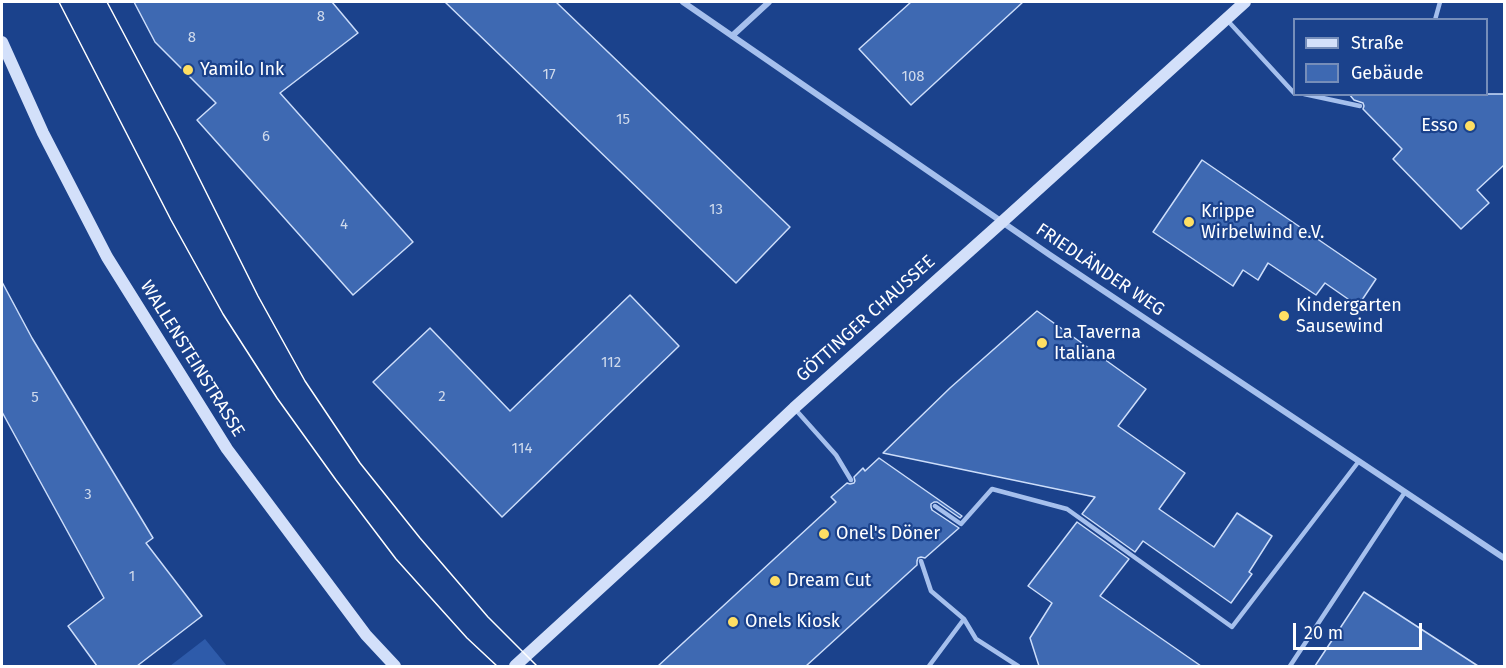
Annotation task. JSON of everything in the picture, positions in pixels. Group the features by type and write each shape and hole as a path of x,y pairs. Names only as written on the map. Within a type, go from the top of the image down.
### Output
{"street":[{"name":"FRIEDLÄNDER WEG","path":"683,2 1050,255 1504,558"},
{"path":"732,36 769,2"},
{"name":"GÖTTINGER CHAUSSEE","path":"515,666 794,408 1245,2"},
{"name":"WALLENSTEINSTRASSE","path":"2,42 43,133 107,257 227,449 366,635 395,666"}],"lane":[{"path":"1436,18 1440,2"},
{"path":"1226,19 1293,92"},
{"path":"1313,96 1360,106"},
{"path":"794,408 836,455 851,480"},
{"path":"935,506 961,524 992,489 1067,509 1232,627 1359,461"},
{"path":"1290,666 1405,492"},
{"path":"921,561 931,591 964,618 976,639 1018,666"},
{"path":"929,666 964,618"}],"shaded area":[{"path":"205,639 227,666 170,666"}],"building":[{"path":"134,2 332,2 358,33 280,93 413,242 353,295 197,120 216,103 155,42"},
{"path":"445,2 556,2 790,227 736,283"},
{"path":"911,2 1023,2 911,105 859,49"},
{"path":"1504,94 1504,165 1477,190 1489,203 1461,229 1393,159 1402,149 1363,109 1363,103 1354,100 1351,96"},
{"path":"1202,160 1376,279 1358,306 1325,283 1316,295 1268,263 1258,280 1243,270 1233,286 1153,232"},
{"path":"2,282 32,338 153,538 146,543 202,616 137,666 97,666 68,626 104,598 2,412"},
{"path":"630,295 679,346 502,517 373,382 430,328 510,411"},
{"path":"1037,311 1146,389 1118,426 1185,473 1159,509 1214,547 1237,513 1272,536 1249,572 1252,574 1231,603 1143,541 1135,552 1082,514 1095,497 883,453 950,388"},
{"path":"879,458 962,516 960,518 937,502 931,504 932,510 959,528 925,558 918,558 917,565 806,666 658,666 836,502 831,497 847,483 854,483 854,477 863,468 865,471"},
{"path":"1077,522 1129,559 1100,596 1201,666 1039,666 1030,638 1052,603 1028,586"},
{"path":"1364,592 1478,666 1315,666"}],"tram line":[{"path":"59,2 171,220 223,314 277,398 396,559 467,638 497,666"},
{"path":"107,2 179,138 258,296 305,381 360,463 420,538 488,617 537,666"}],"place":[{"name":"Yamilo Ink","path":"188,70"},
{"name":"Esso","path":"1470,126"},
{"name":"Krippe Wirbelwind e.V.","path":"1189,222"},
{"name":"Kindergarten Sausewind","path":"1284,316"},
{"name":"La Taverna Italiana","path":"1042,343"},
{"name":"Onel's Döner","path":"824,534"},
{"name":"Dream Cut","path":"775,581"},
{"name":"Onels Kiosk","path":"733,622"}]}
